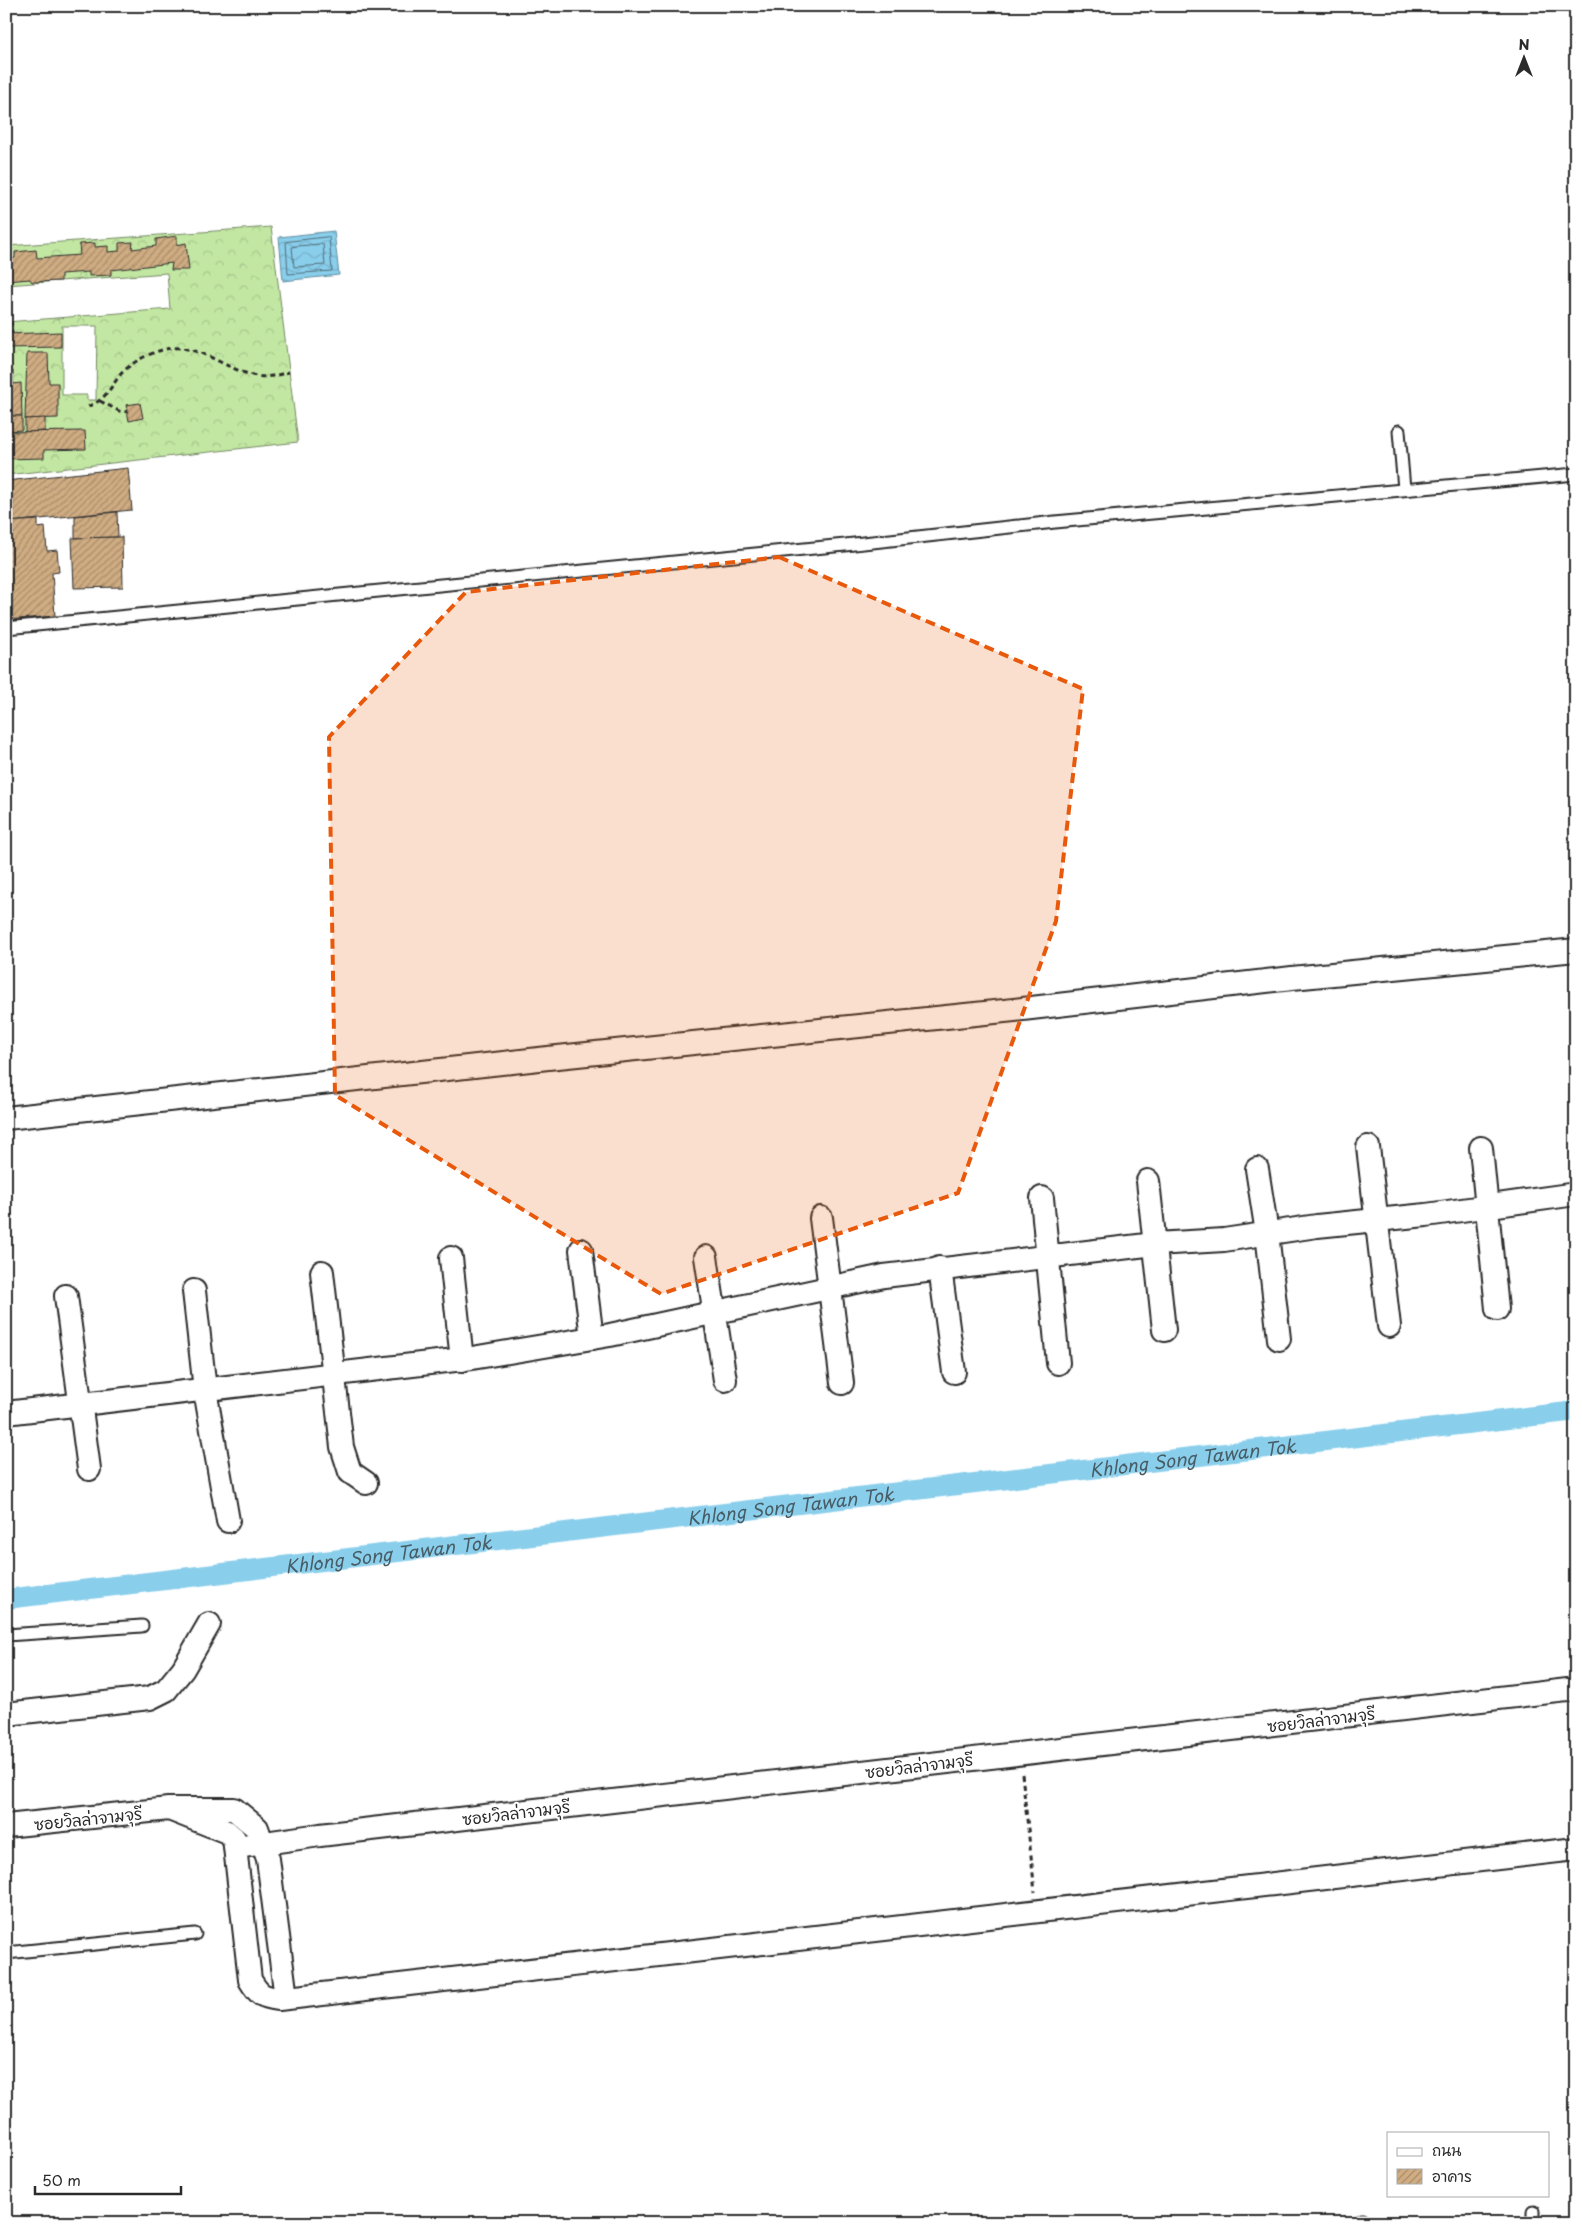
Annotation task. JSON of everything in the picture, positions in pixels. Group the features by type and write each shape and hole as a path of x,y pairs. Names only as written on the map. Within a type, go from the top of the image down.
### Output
{"street":[{"path":"6,1118 548,1058 1014,1010 1292,978 1576,950"},
{"path":"1368,1147 1375,1220 1389,1326"},
{"path":"1481,1148 1497,1309"},
{"path":"1257,1169 1280,1339"},
{"path":"1148,1181 1164,1330"},
{"path":"6,1412 462,1360 592,1338 884,1276 940,1268 1155,1244 1224,1240 1576,1194"},
{"path":"1042,1198 1058,1363"},
{"path":"821,1218 842,1383"},
{"path":"581,1250 592,1338"},
{"path":"706,1257 724,1380"},
{"path":"451,1258 462,1360"},
{"path":"940,1268 954,1372"},
{"path":"322,1272 342,1447 350,1472 366,1483"},
{"path":"194,1291 206,1390 228,1521"},
{"path":"66,1296 89,1469"},
{"path":"6,1714 150,1698 166,1690 183,1669 209,1624"},
{"name":"ซอยวิลล่าจามจุรี","path":"169,1809 227,1832 234,1838 236,1848 1576,1689"},
{"name":"ซอยวิลล่าจามจุรี","path":"6,1826 169,1809 234,1809 256,1828 268,1860 286,1998"},
{"path":"236,1848 250,1980 256,1991 265,1997 286,1998 1576,1849"}],"lane":[{"path":"1399,432 1404,489"},
{"path":"6,628 845,545 1055,522 1576,474"},
{"path":"6,1635 142,1626"},
{"path":"6,1953 195,1934"},
{"path":"1534,2211 1534,2223"}],"path":[{"path":"11,321 12,334"},
{"path":"88,406 100,401 121,374 141,358 162,350 175,348 204,354 253,376 271,377 289,372"},
{"path":"100,401 119,411 128,412"},
{"path":"1020,1754 1037,1911"}],"highlighted area":[{"path":"779,557 1083,689 1056,921 958,1193 661,1294 335,1095 329,737 466,592"}],"green space":[{"path":"271,227 298,442 6,475 6,322 170,309 167,273 6,285 6,246","holes":["62,326 97,326 96,400 87,400 87,395 62,395"]}],"water":[{"path":"334,231 339,275 283,281 279,237"}],"building":[{"path":"177,236 177,245 186,243 189,270 171,270 172,263 111,270 111,275 89,276 89,272 61,274 61,281 32,282 30,279 6,281 6,259 15,258 15,252 36,250 37,258 80,255 79,244 95,243 95,247 108,246 108,252 119,251 119,243 133,242 132,249 156,246 156,239"},
{"path":"61,332 61,347 6,348 6,334"},
{"path":"27,353 48,353 49,383 58,383 58,418 25,419"},
{"path":"6,371 13,371 13,384 21,383 22,416 6,416"},
{"path":"140,403 143,418 129,421 126,405"},
{"path":"6,416 22,416 22,430 6,431"},
{"path":"45,418 45,431 25,432 25,419"},
{"path":"85,431 86,449 44,450 44,458 6,459 6,432"},
{"path":"128,468 132,510 9,522 6,481"},
{"path":"117,512 118,537 75,538 75,516"},
{"path":"38,520 38,528 45,527 47,551 57,550 59,572 52,573 55,616 6,620 6,522"},
{"path":"122,537 123,587 74,588 72,538"}],"waterway":[{"name":"Khlong Song Tawan Tok","path":"6,1599 1576,1411"}]}
